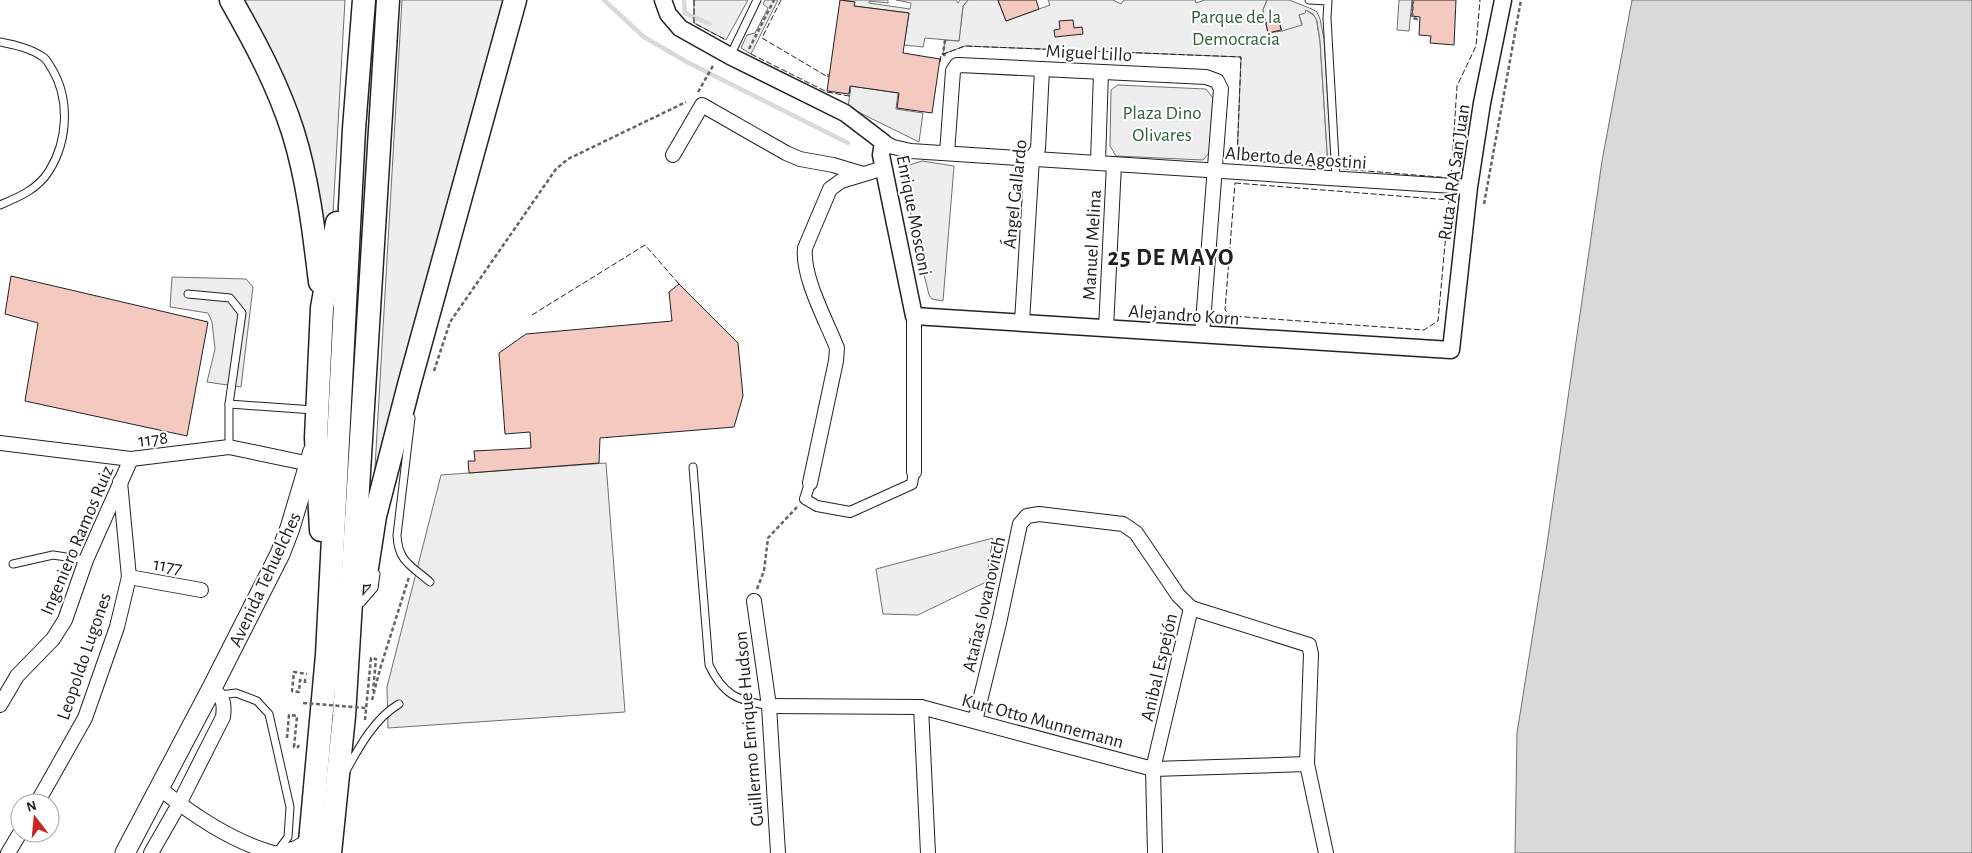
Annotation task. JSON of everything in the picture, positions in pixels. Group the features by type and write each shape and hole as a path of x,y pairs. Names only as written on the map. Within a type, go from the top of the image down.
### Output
{"highway":[{"path":"231,0 272,77 293,131 309,199 322,308"},
{"path":"325,847 326,665 354,129 364,0"},
{"path":"325,847 337,789 344,716 388,0"},
{"path":"344,716 361,603 420,346 515,0"},
{"path":"326,665 316,438 322,308 354,129"}],"main road":[{"name":"Avenida Tehuelches","path":"125,853 159,788 216,692 280,554 310,464 316,438"}],"street":[{"name":"Enrique Mosconi","path":"663,0 668,14 680,28 723,60 845,113 883,142 881,155 914,316 914,472"},
{"name":"Ruta ARA San Juan","path":"1450,350 1469,187 1482,102 1503,0"},
{"name":"Miguel Lillo","path":"947,153 953,71 959,65 1206,77 1217,81 1221,89 1216,170"},
{"name":"Ángel Gallardo","path":"1022,322 1032,158 1038,149 1042,69"},
{"name":"Manuel Melina","path":"1098,162 1101,72"},
{"path":"673,155 695,102 800,159 833,165 864,174"},
{"name":"Alberto de Agostini","path":"883,142 893,147 911,151 1469,187"},
{"name":"Manuel Melina","path":"1106,328 1114,164"},
{"path":"884,168 841,181 830,189 805,248 804,258 807,274 837,348 836,361 805,499 817,506 850,512 912,484 914,472"},
{"path":"1202,335 1216,170"},
{"name":"Alejandro Korn","path":"914,316 1450,350"},
{"name":"1178","path":"0,443 130,459 228,447 310,464"},
{"name":"Ingeniero Ramos Ruiz","path":"0,705 17,676 53,639 64,620 86,560 130,459"},
{"name":"Leopoldo Lugones","path":"43,793 85,718 117,627 129,577 120,482"},
{"name":"Atañas Iovanovitch","path":"975,721 999,624 1020,524 1027,516 1039,514 1123,524 1136,533 1178,595 1191,608"},
{"name":"1177","path":"129,577 201,590"},
{"name":"Guillermo Enrique Hudson","path":"754,601 769,706 778,853"},
{"path":"1191,608 1309,645 1311,654 1307,764 1326,853"},
{"name":"Anibal Espejón","path":"1155,853 1153,769 1191,608"},
{"path":"151,853 179,804 223,717 225,705 216,692"},
{"name":"Kurt Otto Munnemann","path":"769,706 921,708 1153,769 1307,764"},
{"path":"921,708 928,853"},
{"path":"159,788 215,828 258,849 276,853 296,848 325,847"}],"lane":[{"path":"723,60 757,0"},
{"path":"1309,0 1328,1 1327,18 1336,178"},
{"path":"0,42 25,47 45,58 59,80 65,109 62,142 49,171 28,194 0,205"},
{"path":"188,294 230,298 242,313 229,404 228,447"},
{"path":"413,402 420,346"},
{"path":"229,404 318,410"},
{"path":"412,412 397,535 397,549 405,563 430,582"},
{"path":"693,467 709,665 716,680 728,693 744,701 769,706"},
{"path":"13,564 53,555 86,560"},
{"path":"361,603 374,588 378,563"},
{"path":"216,692 236,693 257,701 269,714 290,807 288,837 276,853"},
{"path":"337,789 357,750 387,712 399,704"}],"path":[{"path":"1413,0 1412,18 1416,19 1417,17"},
{"path":"1484,208 1521,0"},
{"path":"943,54 945,40"},
{"path":"700,90 723,60"},
{"path":"433,372 450,322 556,169 568,159 695,102"},
{"path":"754,601 764,571 768,538 805,499"},
{"path":"303,703 366,708 371,658 376,659 372,700"},
{"path":"304,688 305,680 300,680 299,692 292,691 294,672 326,665"},
{"path":"287,740 289,715 297,716 294,747 298,747 303,695"}],"green space":[{"path":"234,0 345,0 330,267 306,176"},
{"path":"402,0 507,0 373,502"},
{"path":"694,0 748,0 726,40 694,23"},
{"name":"Parque de la Democracia","path":"968,0 998,0 1006,21 1050,5 1048,0 1113,0 1121,4 1124,0 1195,0 1196,3 1205,0 1267,0 1263,10 1268,33 1282,31 1302,24 1299,15 1306,10 1316,17 1320,41 1328,167 1237,160 1241,57 965,46 943,54 945,40 959,41 963,6"},
{"name":"Plaza Dino Olivares","path":"1118,85 1206,89 1213,98 1209,153 1203,160 1116,156 1110,146 1111,90"},
{"path":"922,161 954,166 943,301 932,299 929,295 916,242 904,176 903,167"},
{"path":"993,538 986,582 918,615 883,614 876,569"}],"shaded area":[{"path":"765,0 778,0 751,54 741,48 747,35 755,33 768,8 763,4"},
{"path":"842,0 888,0 888,3 869,1 869,3 910,9 911,3 896,0 956,0 958,3 960,0 968,0 963,6 959,41 925,38 923,47 904,45 909,13 854,6 854,2"},
{"path":"1267,0 1289,0 1317,12 1320,19 1324,39 1332,168 1328,167 1317,21 1313,14 1306,10 1305,13 1299,15 1302,25 1282,31 1279,20 1266,23 1263,10"},
{"path":"1399,0 1412,0 1409,31 1397,30"},
{"path":"1632,0 1972,0 1972,853 1515,853 1517,733 1546,551 1602,161"},
{"path":"851,86 898,93 896,109 923,113 919,142 848,107"},
{"path":"172,277 246,279 253,287 241,387 207,382 215,349 212,322 208,313 170,307"},
{"path":"606,463 625,712 388,728 387,687 441,475"}],"building":[{"path":"840,0 855,2 854,6 909,13 903,53 940,59 932,113 897,108 899,93 850,86 849,94 827,91"},
{"path":"998,0 1036,0 1039,9 1006,21"},
{"path":"1413,0 1456,0 1454,45 1430,43 1431,36 1419,35 1420,17 1412,16"},
{"path":"1073,20 1074,28 1082,27 1083,34 1055,37 1054,30 1060,29 1059,21"},
{"path":"1279,20 1281,30 1268,33 1266,23"},
{"path":"11,276 208,322 187,436 25,401 38,323 5,314"},
{"path":"679,284 738,343 743,396 734,427 600,438 599,463 469,473 468,461 475,461 474,451 531,448 530,432 505,434 499,353 526,334 672,321 669,292"}],"waterway":[{"path":"604,0 644,37 687,62 848,143"},
{"path":"684,0 685,13 710,24"}],"fence":[{"path":"694,0 694,23 726,40"},
{"path":"781,0 762,38 828,77 828,74"},
{"path":"1343,169 1451,178 1457,86 1476,46 1480,0"},
{"path":"940,62 941,55 965,46 1241,57 1237,160 1325,167"},
{"path":"751,54 827,92 849,96 850,91"},
{"path":"1235,183 1449,200 1438,321 1424,330 1231,316 1225,310 1235,183"},
{"path":"532,315 645,245 679,284"}],"district":[{"name":"25 DE MAYO","path":"1171,257"}]}
